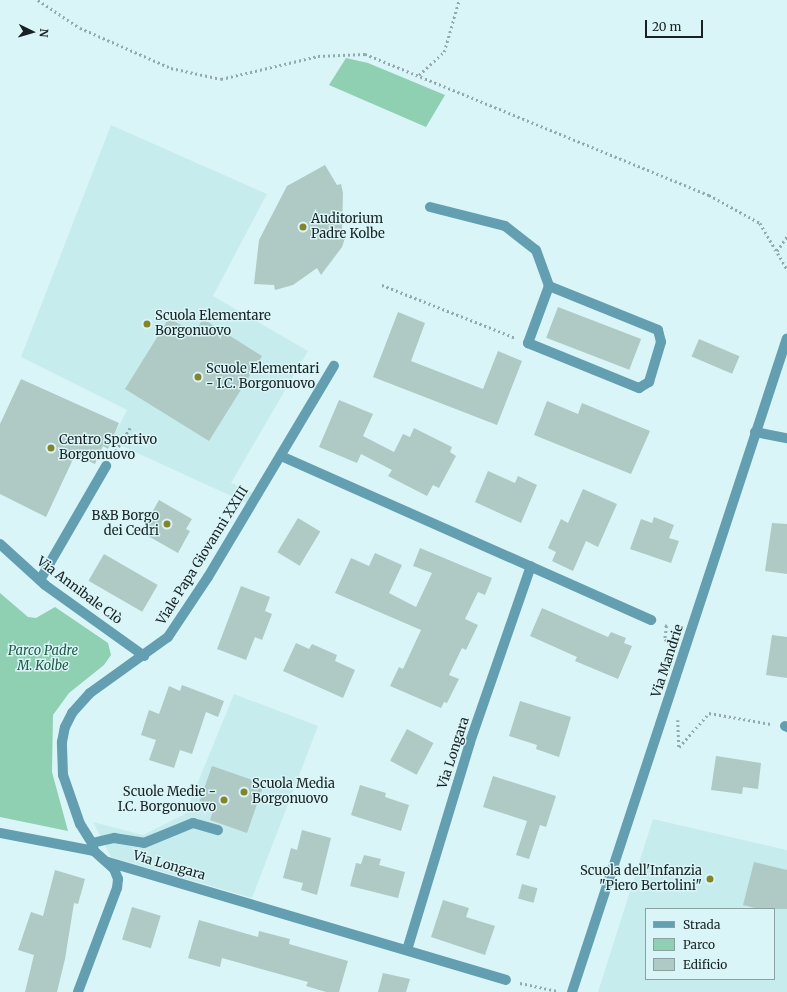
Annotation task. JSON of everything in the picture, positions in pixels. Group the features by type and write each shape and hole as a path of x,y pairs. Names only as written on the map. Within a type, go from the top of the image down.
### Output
{"street":[{"path":"430,206 505,226 536,250 549,286 528,343 639,388 648,382 661,342 658,330 549,286"},
{"name":"Via Mandrie","path":"572,992 691,634 755,432 787,338"},
{"name":"Viale Papa Giovanni XXIII","path":"93,846 80,824 63,775 62,742 65,727 72,713 90,693 144,656 168,636 281,456 334,366"},
{"path":"755,432 787,438"},
{"path":"281,456 651,620"},
{"path":"40,580 106,466"},
{"name":"Via Annibale Clò","path":"0,544 40,580 144,656"},
{"name":"Via Longara","path":"407,950 470,742 531,566"},
{"path":"0,832 93,846 114,838 144,843 193,822 218,830"},
{"name":"Via Longara","path":"78,992 117,888 118,879 108,862 93,846"},
{"name":"Via Longara","path":"108,862 506,980"}],"path":[{"path":"38,0 80,28 171,68 221,79 318,56 364,54 419,75 605,154 709,195 760,222 787,269"},
{"path":"419,75 444,52 459,0"},
{"path":"777,252 787,236"},
{"path":"382,285 528,343"},
{"path":"106,466 130,428"},
{"path":"651,620 668,626 665,639 671,645 680,635 691,634"},
{"path":"678,717 679,747 709,713 786,726"},
{"path":"506,980 562,992"}],"shaded area":[{"name":"Scuola Elementare Borgonuovo","path":"111,125 267,194 213,296 308,351 231,483 257,495 251,505 111,441 127,410 21,357"},
{"name":"Scuola Media Borgonuovo","path":"234,694 318,726 252,898 111,857 93,822 143,835 185,814"},
{"name":"Scuola dell'Infanzia \"Piero Bertolini\"","path":"653,819 787,850 787,992 598,992"}],"green space":[{"path":"346,58 368,63 445,95 426,127 329,85"},
{"name":"Parco Padre M. Kolbe","path":"0,593 28,617 36,618 55,607 108,643 111,655 104,665 69,693 53,715 52,772 68,831 0,817"}],"building":[{"name":"Auditorium Padre Kolbe","path":"325,165 337,185 341,184 343,193 342,231 347,232 342,247 321,275 317,268 293,285 275,290 274,285 254,284 259,240 287,186"},
{"path":"558,307 641,339 629,370 546,338"},
{"path":"398,312 425,323 411,361 483,389 498,351 522,361 497,425 373,377"},
{"name":"Scuole Elementari - I.C. Borgonuovo","path":"169,318 194,333 203,319 262,356 209,441 125,389"},
{"path":"699,339 740,356 732,374 692,356"},
{"name":"Centro Sportivo Borgonuovo","path":"21,379 119,423 108,449 103,446 95,464 75,455 46,517 0,494 0,424"},
{"path":"339,400 373,414 363,436 394,452 403,434 410,437 414,428 452,447 450,452 456,456 439,488 433,485 427,496 388,476 392,470 361,454 357,463 319,447"},
{"path":"547,401 578,414 582,403 650,431 631,474 534,435"},
{"path":"488,471 515,483 518,476 537,485 521,523 475,502"},
{"path":"583,489 617,504 598,547 586,541 573,571 552,561 556,552 548,548 561,519 568,523"},
{"name":"B&B Borgo dei Cedri","path":"159,500 192,519 186,529 190,531 178,553 141,532"},
{"path":"654,517 674,525 669,538 679,541 671,563 630,549 641,519 652,523"},
{"path":"298,518 320,531 300,566 277,552"},
{"path":"772,523 787,524 787,574 765,571"},
{"path":"420,548 492,578 485,595 478,592 465,619 478,625 466,650 462,648 449,675 459,679 447,703 444,702 441,708 390,686 399,667 403,669 421,630 335,593 351,558 369,566 375,553 402,565 389,593 416,607 432,573 413,566"},
{"path":"104,554 158,585 142,612 88,581"},
{"path":"241,586 270,597 265,611 272,614 262,640 255,637 246,660 217,649"},
{"path":"542,608 608,637 611,632 626,638 624,643 632,646 618,679 575,661 577,657 530,636"},
{"path":"772,635 787,637 787,678 766,675"},
{"path":"296,643 309,649 312,644 337,655 335,661 355,670 343,698 283,671"},
{"path":"182,685 224,701 218,717 206,712 192,754 180,750 174,768 149,760 156,740 141,735 149,710 159,714 169,686 180,691"},
{"path":"520,701 571,717 559,757 536,749 537,745 509,736"},
{"path":"407,729 433,743 417,775 390,761"},
{"path":"716,756 761,763 758,789 743,787 742,794 711,790"},
{"name":"Scuole Medie - I.C. Borgonuovo","path":"212,766 264,784 247,833 210,820 213,811 198,806"},
{"path":"493,776 556,796 546,827 540,825 529,859 516,855 527,821 483,807"},
{"path":"360,785 386,793 385,797 409,805 401,831 351,815"},
{"path":"302,830 331,838 317,895 301,890 303,883 283,878 291,848 297,850"},
{"path":"364,855 381,859 379,865 405,872 398,898 350,886 356,863 361,864"},
{"path":"754,862 787,870 787,909 755,908 743,905"},
{"path":"55,870 85,879 78,904 74,903 65,959 57,992 25,992 34,955 18,950 31,912 43,916"},
{"path":"522,884 537,888 534,903 518,898"},
{"path":"443,900 469,908 466,917 495,926 485,955 431,937"},
{"path":"132,907 161,916 151,948 122,940"},
{"path":"199,920 258,937 259,931 290,939 289,944 348,961 339,992 326,992 306,986 308,982 222,958 220,967 188,958"},
{"path":"383,973 410,979 406,992 378,992"}],"place":[{"name":"Auditorium Padre Kolbe","path":"303,227"},
{"name":"Scuola Elementare Borgonuovo","path":"147,324"},
{"name":"Scuole Elementari - I.C. Borgonuovo","path":"198,377"},
{"name":"Centro Sportivo Borgonuovo","path":"51,448"},
{"name":"B&B Borgo dei Cedri","path":"167,524"},
{"name":"Scuola Media Borgonuovo","path":"244,792"},
{"name":"Scuole Medie - I.C. Borgonuovo","path":"224,800"},
{"name":"Scuola dell'Infanzia \"Piero Bertolini\"","path":"710,879"}]}
